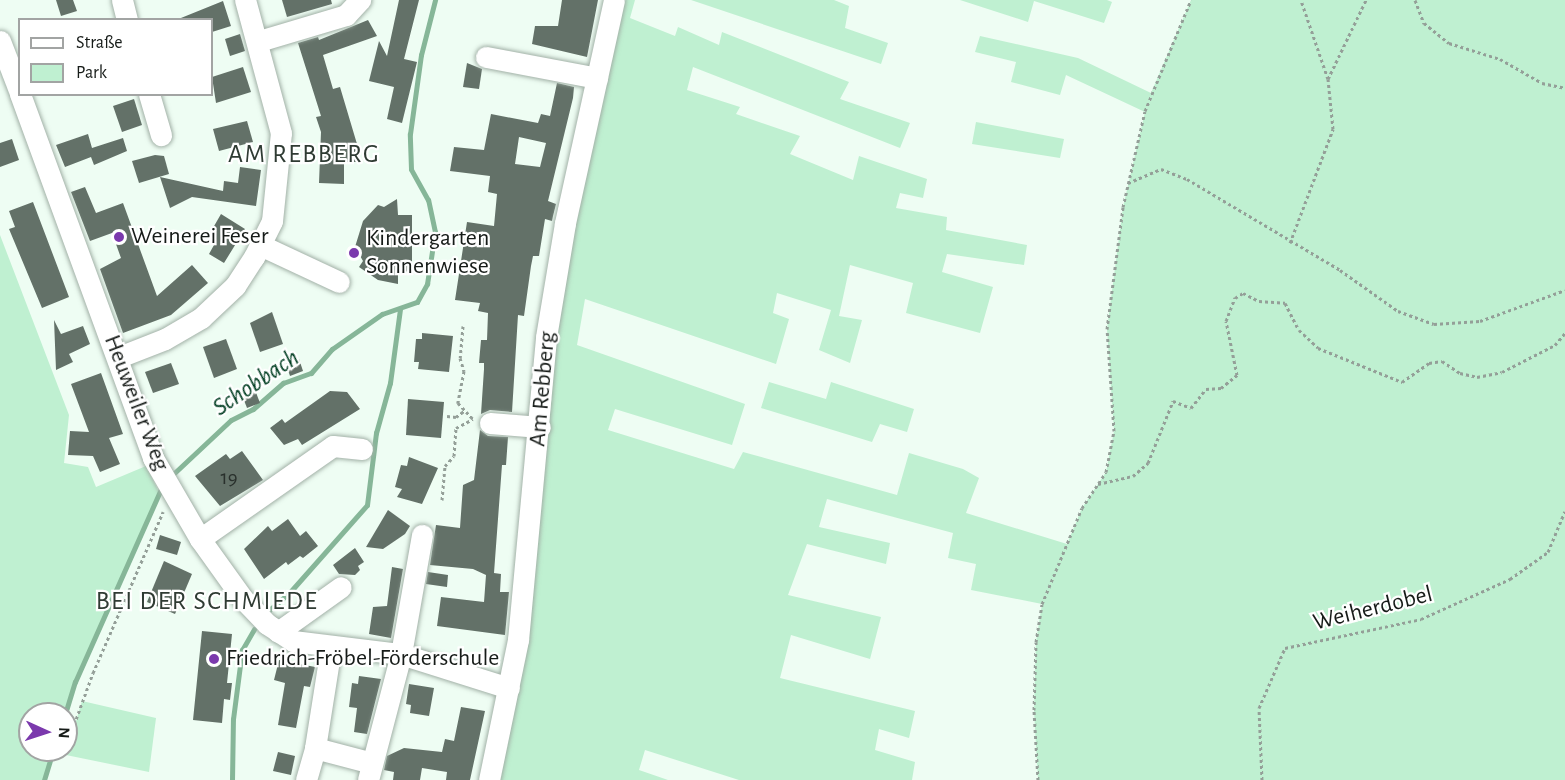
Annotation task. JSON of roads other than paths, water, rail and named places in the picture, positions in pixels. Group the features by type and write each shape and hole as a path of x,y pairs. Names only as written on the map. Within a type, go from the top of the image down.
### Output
{"street":[{"path":"122,0 127,18"},
{"path":"119,357 165,339 201,318 235,286 272,220 281,133 259,41 246,0"},
{"path":"259,41 346,15 360,0"},
{"name":"Am Rebberg","path":"489,780 518,640 548,326 614,0"},
{"name":"Heuweiler Weg","path":"0,41 18,89"},
{"path":"486,57 597,78"},
{"name":"Heuweiler Weg","path":"21,96 160,471 201,539 243,599 278,632 293,641 401,654 509,688"},
{"path":"150,96 161,135"},
{"path":"260,245 339,282"},
{"path":"481,421 540,427"},
{"path":"201,539 333,446 362,449"},
{"path":"315,748 370,772 401,654 422,535"},
{"path":"278,632 341,587"},
{"path":"306,780 315,748 331,647"}],"waterway":[{"name":"Schobbach","path":"170,477 231,420 253,409 283,383 311,373 332,349 382,314 417,302 427,284 435,232 428,200 411,169 410,134 421,55 435,0"},
{"path":"267,612 290,592 367,505 376,433 390,383 400,309"},
{"name":"Schobbach","path":"69,702 75,682 162,487"},
{"path":"232,780 233,719 242,650 254,629"},
{"name":"Schobbach","path":"44,780 49,762"}],"place":[{"name":"Weinerei Feser","path":"119,237"},
{"name":"Kindergarten Sonnenwiese","path":"354,253"},
{"name":"Friedrich-Fröbel-Förderschule","path":"214,659"}],"district":[{"name":"AM REBBERG","path":"304,155"},
{"name":"BEI DER SCHMIEDE","path":"207,602"}]}
